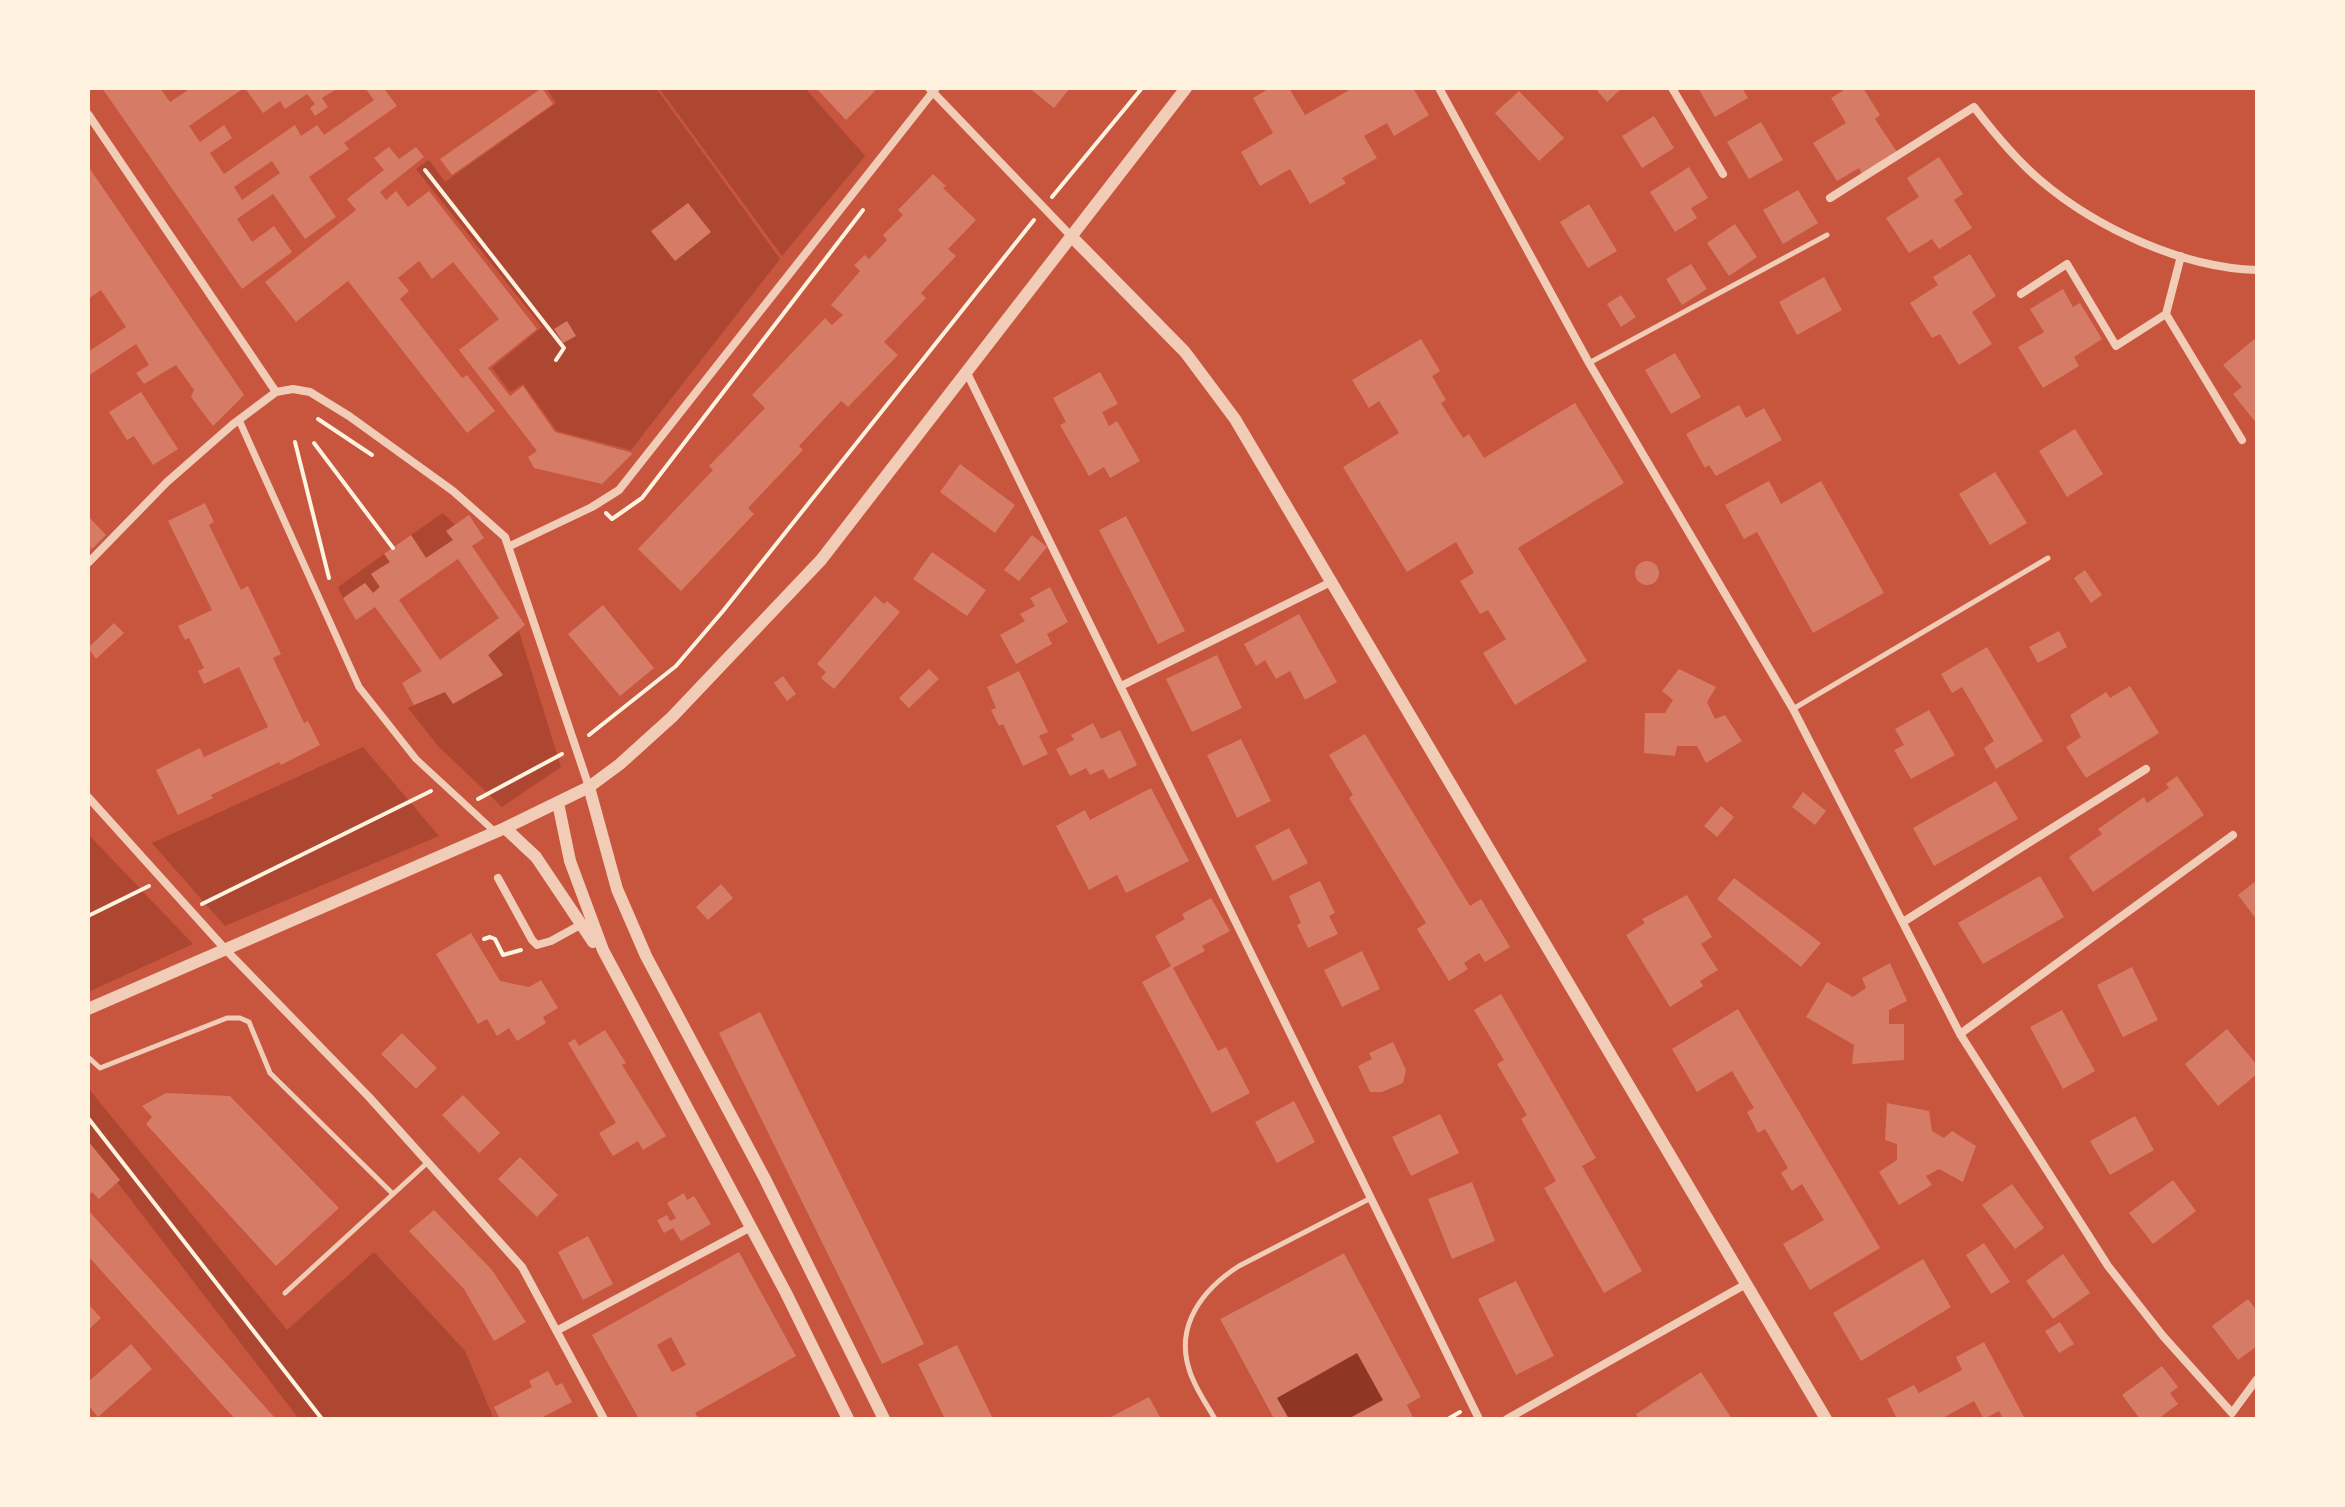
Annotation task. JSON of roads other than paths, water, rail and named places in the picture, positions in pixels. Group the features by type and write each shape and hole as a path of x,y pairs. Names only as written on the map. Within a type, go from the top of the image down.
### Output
{"street":[{"path":"88,1009 499,830 589,787 672,717 821,560 1186,88"},
{"path":"1439,88 1589,363 1793,709 1960,1034 2108,1266 2163,1336 2232,1413 2257,1379"},
{"path":"1672,88 1723,174"},
{"path":"510,546 592,507 619,490 932,90 1185,352 1248,438 1826,1419"},
{"path":"1830,198 1974,107 2023,164 2056,193 2112,227 2181,256 2227,268 2257,270"},
{"path":"88,114 276,392"},
{"path":"2021,294 2067,264 2116,346 2166,314 2181,256"},
{"path":"2166,314 2242,440"},
{"path":"967,373 1479,1419"},
{"path":"88,563 167,482 239,420 276,392 293,389 310,392 349,416 453,491 496,528 510,546 589,787 617,889 646,956 765,1179 884,1419"},
{"path":"239,420 359,687 416,759 467,804 536,857 621,984"},
{"path":"1121,686 1333,581"},
{"path":"1903,922 2146,769"},
{"path":"88,797 226,950 369,1097 522,1267 604,1419"},
{"path":"558,803 570,861 603,950 751,1227 848,1419"},
{"path":"1960,1034 2233,835"},
{"path":"498,878 537,945 582,924"},
{"path":"558,1330 751,1227"},
{"path":"1507,1419 1746,1284"}],"lane":[{"path":"1589,363 1827,235"},
{"path":"1793,709 2048,558"},
{"path":"88,1057 100,1068 227,1018 249,1022 270,1073 392,1193"},
{"path":"285,1293 428,1162"},
{"path":"1215,1419 1192,1379 1186,1353 1188,1324 1202,1297 1224,1275 1239,1266 1371,1198"}]}
